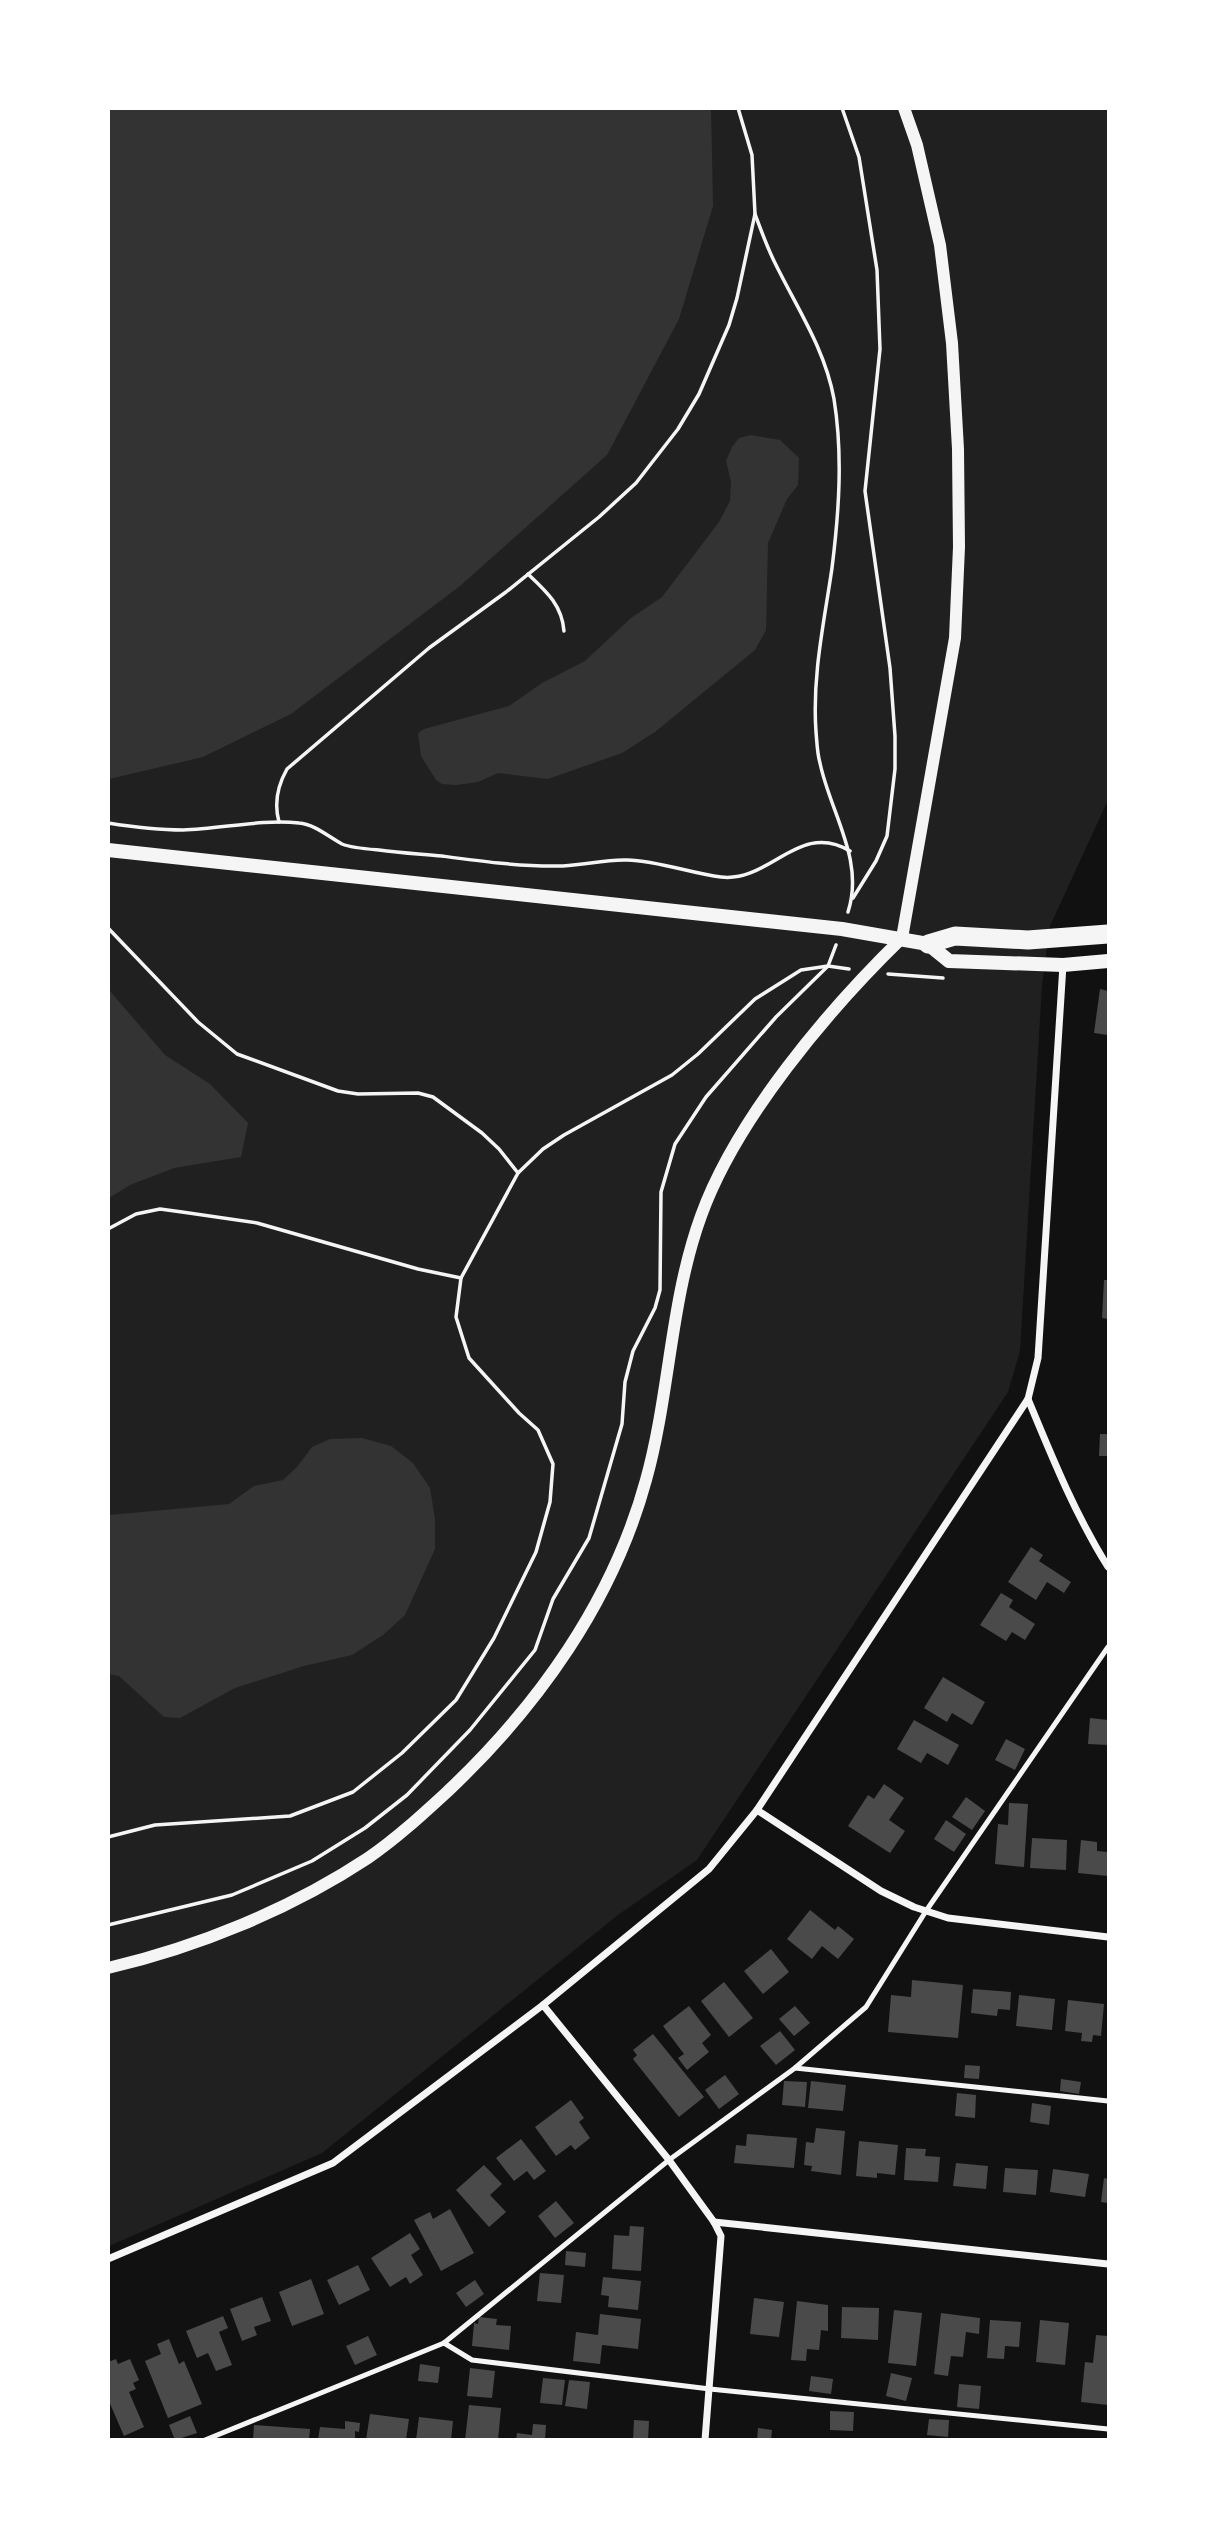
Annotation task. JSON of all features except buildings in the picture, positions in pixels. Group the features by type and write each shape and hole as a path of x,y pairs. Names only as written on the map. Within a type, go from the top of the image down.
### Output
{"highway":[{"path":"929,944 955,936 1028,940 1108,934"}],"main road":[{"path":"108,850 828,928 929,944 949,961 1063,965 1108,961"}],"street":[{"path":"108,1968 160,1956 229,1930 291,1902 368,1857 432,1806 479,1761 524,1712 586,1622 621,1554 646,1479 686,1269 701,1216 729,1153 787,1068 868,971 902,938 954,638 959,547 958,449 952,343 940,245 917,145 904,108"},
{"path":"108,2259 332,2163 543,2005 709,1869 757,1810 1028,1399 1038,1358 1063,965"},
{"path":"1028,1399 1055,1466 1089,1537 1108,1567"},
{"path":"757,1810 881,1891 926,1911 973,1922 1108,1937"},
{"path":"543,2005 669,2161 714,2222 721,2236 705,2440"},
{"path":"714,2222 1108,2264"}],"lane":[{"path":"205,2440 444,2343 669,2161 795,2068 866,2007 926,1911 1108,1647"},
{"path":"795,2068 1108,2101"},
{"path":"444,2343 471,2360 710,2389 1108,2429"}],"path":[{"path":"279,822 276,811 279,782 287,769 429,648 569,543 636,483 678,429 699,394 729,325 755,214 752,155 738,108"},
{"path":"755,214 774,261 818,345 834,399 840,493 819,645 815,706 820,763 849,851 852,900 876,861 887,836 895,769 895,736 890,668 865,491 880,349 877,270 859,156 842,108"},
{"path":"528,574 560,610 564,631"},
{"path":"108,823 183,830 279,822 303,823 345,845 380,850 523,866 582,865 624,859 648,861 723,877 738,876 766,866 806,843 818,841 841,845 849,851"},
{"path":"108,928 198,1022 237,1054 338,1091 358,1094 418,1093 433,1097 482,1133 499,1149 518,1174"},
{"path":"108,1837 155,1825 290,1816 353,1792 402,1753 456,1700 494,1638 536,1552 550,1502 553,1464 538,1430 469,1358 456,1317 461,1278 518,1174 543,1149 682,1068 755,999 802,970 828,966 776,1017 715,1087 674,1144 660,1192 660,1290 655,1308 632,1351 625,1381 622,1424 589,1538 553,1599 535,1650 470,1730 416,1785 354,1835 312,1861 232,1895 108,1924"},
{"path":"108,1229 136,1214 160,1209 182,1212 257,1223 418,1269 461,1278"}],"shaded area":[{"path":"108,109 711,109 713,206 679,319 607,455 460,586 291,714 203,757 109,779"},
{"path":"109,109 1108,109 1108,800 1050,926 1042,985 1020,1351 1008,1392 697,1860 618,1915 322,2153 109,2246"},
{"path":"751,435 780,440 799,458 798,485 787,499 768,543 766,630 755,650 655,732 622,753 548,779 498,773 478,782 456,785 442,784 436,780 421,756 418,733 424,729 509,706 542,683 585,661 631,618 662,597 719,522 730,501 731,482 726,461 739,438"},
{"path":"109,990 165,1055 210,1084 248,1123 241,1157 174,1168 130,1185 109,1198"},
{"path":"362,1438 391,1446 413,1463 430,1488 435,1519 435,1549 405,1615 383,1635 352,1655 304,1666 235,1688 180,1718 164,1717 119,1676 109,1674 109,1515 229,1504 254,1486 283,1480 312,1447 330,1439"}]}
